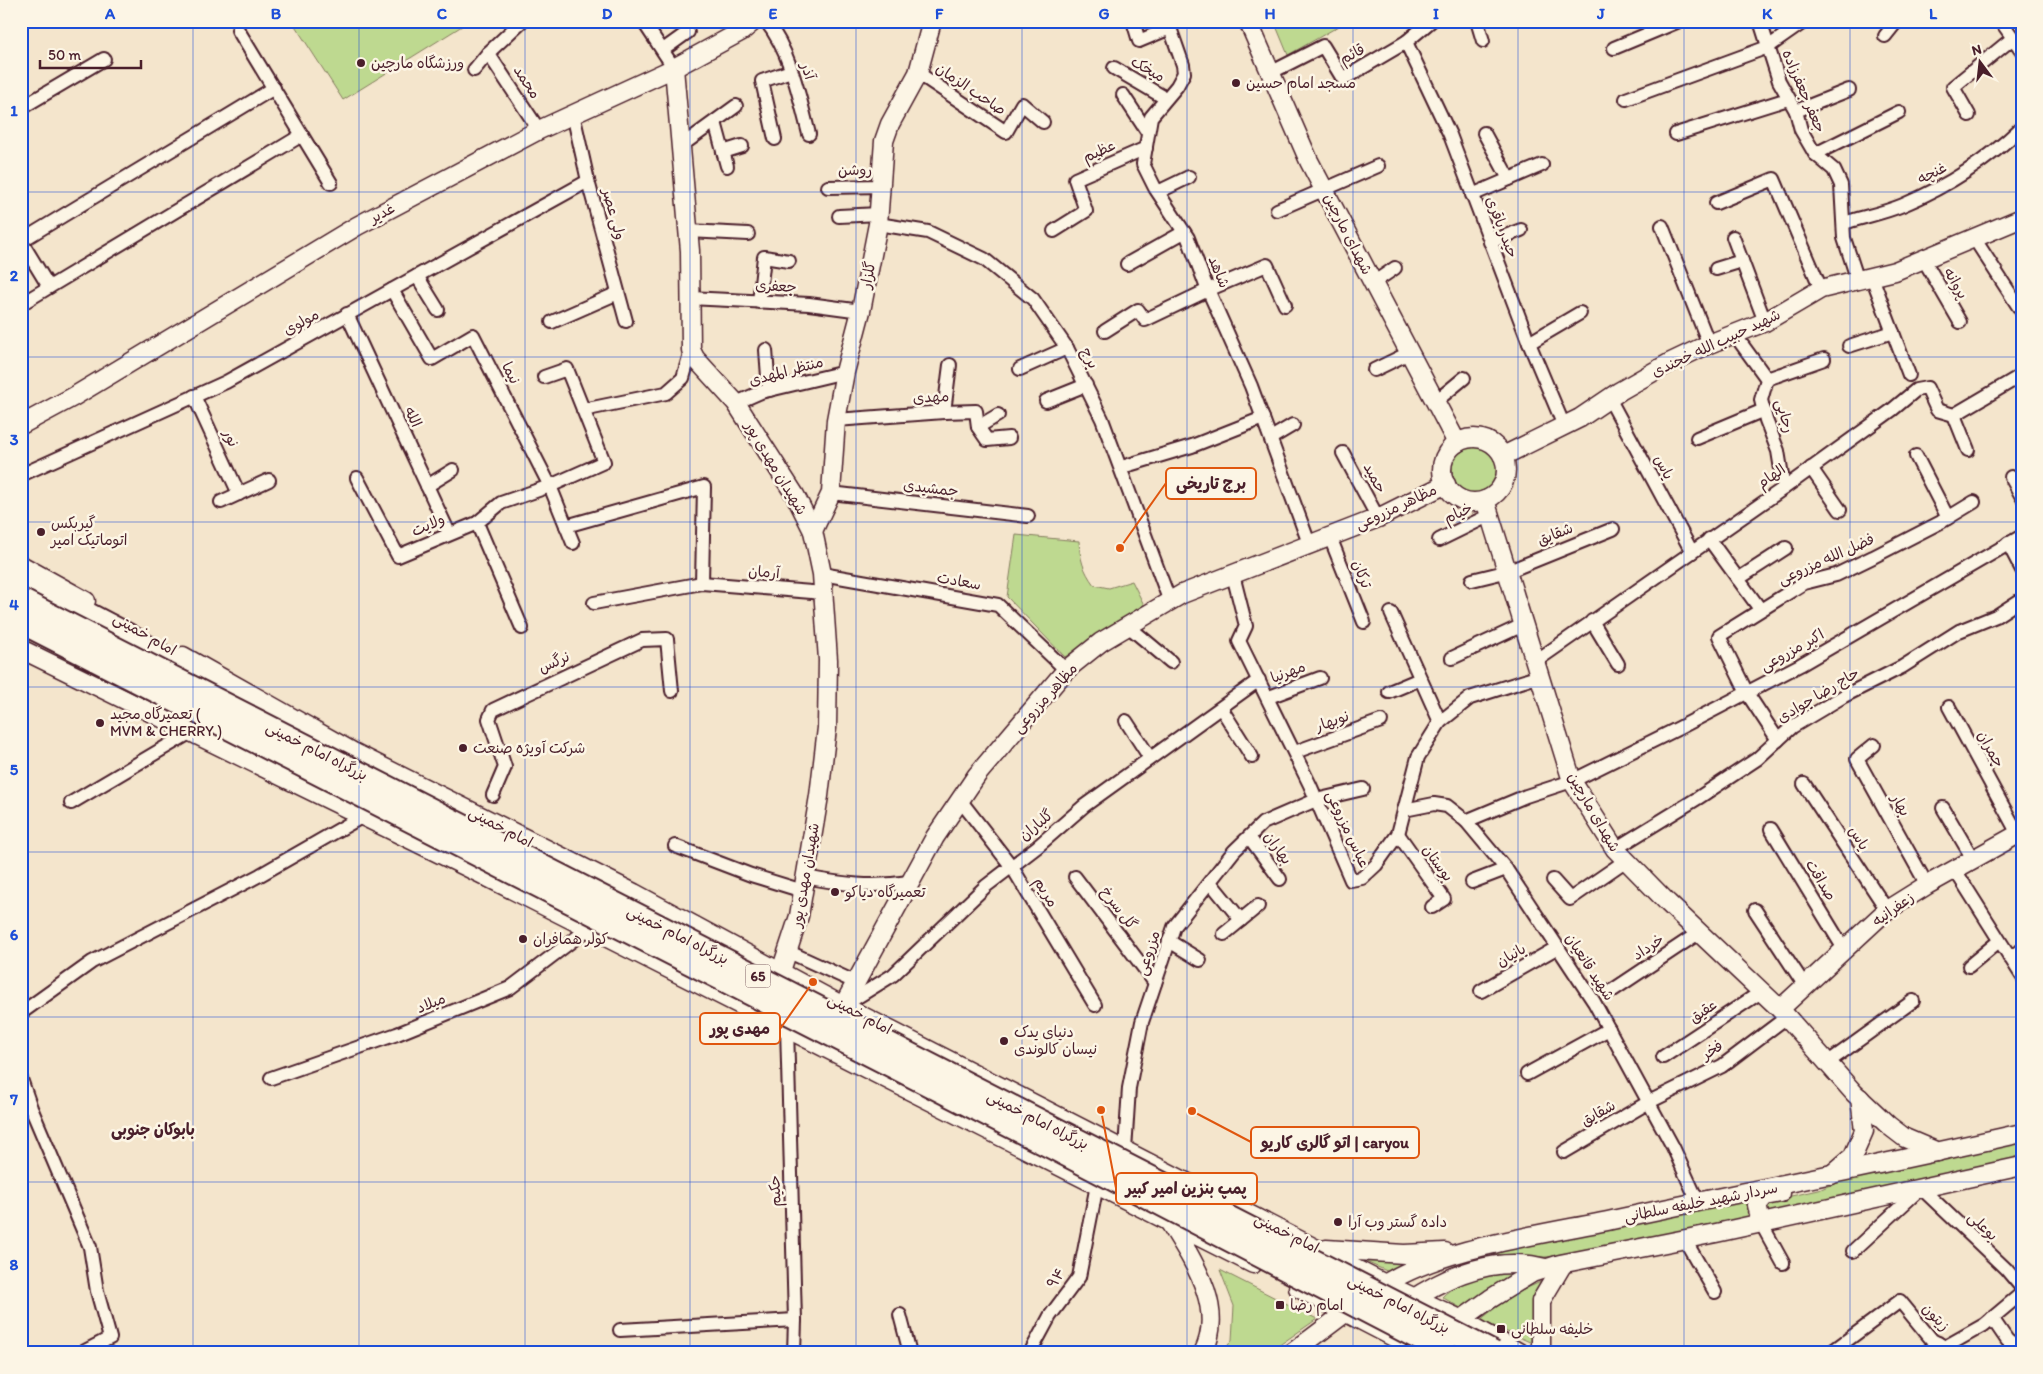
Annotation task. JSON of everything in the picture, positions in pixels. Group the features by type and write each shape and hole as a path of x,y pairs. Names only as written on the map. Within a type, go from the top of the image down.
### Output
{"highway":[{"path":"21,579 128,634 321,764"},
{"name":"بزرگراه امام خمینی","path":"21,600 321,764 1446,1353"},
{"name":"بزرگراه امام خمینی","path":"21,622 321,764 1494,1353"},
{"path":"22,645 321,764"}],"street":[{"path":"474,70 488,53 522,21"},
{"path":"544,377 567,369 583,410 666,393 683,378 691,350 688,231 674,68 643,21"},
{"name":"غدیر","path":"21,425 72,397 358,226 539,130 674,68 742,32 754,21"},
{"name":"آذر","path":"766,21 776,33 792,71 810,134"},
{"name":"گلزار","path":"813,531 831,493 836,420 845,372 861,311 879,219 884,141 890,124 918,73 932,21"},
{"path":"1133,21 1139,41 1170,25"},
{"name":"شهدای مارچین","path":"1248,21 1325,191 1456,443"},
{"name":"قائم","path":"1270,73 1323,46 1343,79 1406,42 1431,21"},
{"path":"1477,21 1484,41"},
{"path":"1614,48 1679,21"},
{"name":"جعفر جعفرزاده","path":"1760,21 1788,99 1796,111 1801,130 1816,154 1834,170 1842,185 1844,238 1893,332 1909,375"},
{"path":"1626,99 1768,47 1805,21"},
{"path":"1885,36 1897,21"},
{"path":"2000,21 2022,50"},
{"name":"شاهد","path":"1170,25 1184,73 1177,86 1151,117 1143,164 1158,192 1184,232 1263,418 1310,546"},
{"path":"238,30 331,183"},
{"path":"663,50 688,32"},
{"path":"1969,115 1953,87 2013,38"},
{"name":"حیدر باقری","path":"1406,42 1450,135 1529,343 1564,426"},
{"name":"محمد","path":"488,53 539,130"},
{"path":"21,108 104,58"},
{"name":"میخک","path":"1114,68 1165,98"},
{"path":"775,139 762,81 792,71"},
{"name":"صاحب الزمان","path":"918,73 1006,132 1022,104 1043,122"},
{"path":"49,287 21,241 274,88"},
{"path":"1796,111 1849,90"},
{"path":"1123,95 1148,133"},
{"path":"1676,134 1788,99"},
{"path":"681,146 736,106"},
{"path":"1816,154 1899,112"},
{"name":"ولی عصر","path":"573,114 588,181 626,321"},
{"path":"715,122 727,166"},
{"name":"غنچه","path":"1844,223 1902,206 1957,178 1996,152 2022,126"},
{"path":"1484,133 1509,179"},
{"path":"21,304 302,134"},
{"path":"723,152 742,146"},
{"name":"عظیم","path":"1054,231 1086,211 1075,179 1146,148"},
{"path":"1472,195 1542,165"},
{"path":"1277,210 1325,191 1378,166"},
{"path":"1158,192 1189,177"},
{"path":"1716,203 1774,179 1820,289"},
{"name":"مولوی","path":"21,475 226,382 588,181"},
{"name":"روشن","path":"828,186 882,186"},
{"name":"برج","path":"839,216 879,219 928,232 984,259 1033,299 1067,348 1102,419 1122,467 1170,602"},
{"name":"شهید حبیب الله خجندی","path":"1503,456 1564,426 1609,398 1709,344 1766,322 1820,289 1865,279 1924,260 2022,218"},
{"path":"1662,226 1709,344"},
{"path":"1490,242 1520,230"},
{"path":"688,231 748,234"},
{"path":"1127,264 1184,232"},
{"path":"1732,237 1766,322"},
{"path":"1974,238 2022,312"},
{"path":"759,302 764,257 789,261"},
{"name":"پروانه","path":"1924,260 1960,322"},
{"path":"1716,268 1742,261"},
{"path":"1105,331 1138,310 1145,320 1267,265 1285,305"},
{"path":"1373,283 1395,268"},
{"path":"417,276 438,310"},
{"name":"نیما","path":"392,290 432,359 473,335 550,486 574,543"},
{"path":"552,322 618,293"},
{"name":"جعفری","path":"689,298 808,304 861,311"},
{"path":"1529,343 1580,313"},
{"name":"الله","path":"347,314 449,533"},
{"path":"1849,346 1893,332"},
{"path":"1735,335 1767,379 1824,359"},
{"path":"1020,369 1067,348"},
{"name":"شهیدان مهدی پور","path":"691,350 695,358 736,403 795,495 813,531 822,574 828,660 827,728 819,796 804,884 789,952 781,971"},
{"path":"766,350 769,390"},
{"path":"1374,370 1409,354"},
{"path":"944,412 950,365"},
{"name":"منتظر المهدی","path":"736,403 769,390 845,372"},
{"path":"1968,450 1954,415 2022,375"},
{"path":"1435,402 1464,378"},
{"name":"رجایی","path":"1767,379 1761,400 1778,451 1784,488"},
{"path":"1046,401 1086,385"},
{"name":"الهام","path":"1538,668 1592,621 1784,488 1892,410 1916,390 1927,388 1937,410 1954,415"},
{"name":"نور","path":"194,396 239,494"},
{"name":"یاس","path":"1609,398 1692,552"},
{"name":"ولایت","path":"357,478 398,556 449,533 477,523 501,503 550,486 604,462 583,410"},
{"path":"1697,438 1764,410"},
{"name":"مهدی","path":"836,420 976,411 978,427 987,440 1009,438"},
{"path":"978,427 998,415"},
{"path":"1122,467 1192,446 1263,418"},
{"path":"1270,438 1294,426"},
{"path":"1474,438 1483,439 1491,443 1503,456 1506,466 1502,487 1494,495 1488,508 1467,501 1451,492 1446,484 1442,466 1445,457 1456,443 1474,438"},
{"name":"حمید","path":"1343,453 1378,518"},
{"path":"1916,456 1948,518"},
{"path":"1811,468 1840,510"},
{"path":"428,486 454,470"},
{"path":"2011,477 2022,497"},
{"path":"221,502 269,480"},
{"name":"مظاهر مزروعی","path":"843,1006 935,837 977,775 1066,670 1102,642 1182,594 1310,546 1378,518 1446,484"},
{"path":"566,526 704,486 702,583"},
{"name":"جمشیدی","path":"831,493 1028,516"},
{"name":"فضل الله مزروعی","path":"1778,740 1747,693 1719,636 1804,583 1836,575 1948,518 1974,502"},
{"name":"شهدای مارچین","path":"1488,508 1509,570 1572,781 1620,855 1783,1013 1860,1098 1905,1138 1938,1152"},
{"name":"خیام","path":"1439,540 1488,508"},
{"path":"477,523 522,628"},
{"name":"شقایق","path":"1472,580 1509,570 1613,528"},
{"name":"اکبر مزروعی","path":"1466,822 1526,796 1572,781 1747,693 1800,665 2022,536"},
{"name":"ترکان","path":"1330,537 1364,622"},
{"path":"1709,539 1760,609"},
{"path":"2008,543 2022,570"},
{"path":"1738,580 1786,548"},
{"name":"امام خمینی","path":"21,564 353,752 552,854 634,893 843,1006 1385,1284 1462,1320 1520,1353"},
{"name":"سعادت","path":"822,574 998,605 1066,670"},
{"name":"عباس مزروعی","path":"1233,575 1246,626 1239,641 1269,697 1295,752 1351,880 1362,878 1376,865 1398,834 1418,758 1440,722 1470,698 1538,668"},
{"name":"آرمان","path":"594,603 702,583 824,593"},
{"name":"حاج رضا جوادی","path":"1553,880 1570,899 1620,855 1757,758 1792,727 1844,696 1902,667 1959,631 1996,616 2022,599"},
{"path":"1391,613 1440,722"},
{"path":"1592,621 1618,664"},
{"path":"1452,658 1525,624"},
{"path":"1128,626 1170,662"},
{"name":"نرگس","path":"493,795 505,767 489,719 493,710 642,640 667,639 672,691"},
{"path":"22,645 190,732 589,928 787,1028 1097,1185 1418,1352 1510,1285 1532,1273 1555,1266 1684,1240 2022,1166"},
{"name":"مهرنیا","path":"1269,697 1320,678"},
{"path":"1389,692 1420,679"},
{"name":"گلباران","path":"843,1006 893,975 986,886 1084,806 1260,680"},
{"name":"چمران","path":"1949,707 2020,833"},
{"path":"1221,708 1252,757"},
{"path":"1126,721 1150,758"},
{"name":"نوبهار","path":"1295,752 1381,721"},
{"path":"71,803 190,732"},
{"name":"بهار","path":"1874,746 1858,759 1927,885"},
{"name":"یاس","path":"1804,784 1887,910"},
{"name":"مزروعی","path":"1125,1150 1129,1088 1142,1022 1174,927 1210,882 1263,823 1316,800 1363,789"},
{"name":"مریم","path":"960,800 1012,866 1095,1005"},
{"name":"شهید قانعیان","path":"1404,810 1434,804 1447,806 1466,822 1506,869 1558,947 1609,1029 1673,1147 1698,1202"},
{"path":"1943,808 1973,860"},
{"path":"21,1013 92,962 260,875 363,816"},
{"name":"صداقت","path":"1771,829 1844,949"},
{"name":"زعفرانیه","path":"1783,1013 1805,986 1887,910 1927,885 2020,833"},
{"name":"بوستان","path":"1398,834 1444,899 1432,907"},
{"name":"بهاران","path":"1249,837 1280,879"},
{"path":"675,846 751,875 804,884 885,886 909,882"},
{"path":"528,898 552,854"},
{"path":"1472,882 1506,869"},
{"path":"1956,870 1999,942 2022,976"},
{"name":"گل سرخ","path":"1075,877 1155,983"},
{"path":"1210,882 1241,920"},
{"path":"1224,934 1258,906"},
{"path":"1754,910 1805,986"},
{"name":"میلاد","path":"271,1078 397,1034 510,988 589,928"},
{"name":"خرداد","path":"1613,990 1700,932"},
{"path":"1169,941 1200,960"},
{"path":"1968,966 1999,942"},
{"name":"بانیان","path":"1481,991 1558,947"},
{"path":"2009,957 2022,950"},
{"path":"789,952 857,983"},
{"name":"عقیق","path":"1664,1057 1762,992"},
{"path":"1827,1063 1912,1001"},
{"name":"فخر","path":"1649,1102 1722,1066 1783,1013"},
{"name":"حکیم","path":"787,1028 795,1320 794,1353"},
{"path":"1528,1074 1609,1029"},
{"path":"21,1079 31,1108 90,1247 97,1291 110,1338 81,1353"},
{"path":"1783,1263 1761,1223 1757,1205 1765,1196 1791,1191 1830,1176 1853,1156 1864,1131 1860,1098"},
{"name":"شقایق","path":"1564,1152 1649,1102"},
{"name":"سردار شهید خلیفه سلطانی","path":"1345,1314 1396,1276 1470,1251 1830,1176 2022,1133"},
{"name":"۹۴","path":"1030,1353 1050,1316 1079,1277 1097,1185"},
{"path":"1853,1251 1921,1188"},
{"name":"بوعلی","path":"1921,1188 2006,1270 2022,1288"},
{"path":"1169,1222 1198,1268 1211,1309 1210,1339 1203,1353"},
{"path":"1684,1240 1714,1292"},
{"path":"1315,1248 1356,1253 1404,1254 1470,1251"},
{"path":"1292,1353 1345,1314 1378,1315 1396,1309 1439,1282 1463,1272 1492,1265 1528,1263 1555,1266"},
{"path":"1541,1353 1541,1301 1555,1266"},
{"name":"زیتون","path":"1830,1353 1900,1301 1932,1340 1944,1347 1984,1325 2022,1293"},
{"path":"900,1316 910,1353"},
{"path":"1992,1318 2007,1340 2022,1352"},
{"path":"620,1330 795,1320"},
{"path":"1926,1353 1938,1344"}],"green space":[{"name":"ورزشگاه مارچین","path":"292,21 458,21 462,26 343,100"},
{"path":"1274,21 1348,21 1288,55"},
{"path":"1470,447 1480,447 1494,457 1498,470 1494,483 1488,489 1480,493 1470,493 1456,483 1452,475 1452,465 1462,451"},
{"path":"1016,535 1079,541 1083,564 1094,585 1109,588 1132,581 1144,605 1065,657 1007,597"},
{"path":"2022,1141 2022,1161 1768,1215 1765,1207 1768,1201 1819,1190 1837,1182"},
{"path":"1750,1199 1747,1212 1751,1221 1585,1253 1545,1257 1486,1254"},
{"path":"1359,1259 1419,1260 1389,1272"},
{"path":"1220,1270 1317,1319 1268,1353 1222,1353 1232,1340 1234,1306"},
{"path":"1521,1271 1464,1310 1442,1297 1468,1280 1490,1274"},
{"path":"1549,1279 1534,1303 1532,1343 1480,1320 1513,1296"}],"place":[{"name":"ورزشگاه مارچین","path":"361,63"},
{"name":"مسجد امام حسین","path":"1236,83"},
{"name":"گیربکس اتوماتیک امیر","path":"41,532"},
{"name":"برج تاریخی","path":"1120,548"},
{"name":"تعمیرگاه مجید ( MVM & CHERRY )","path":"100,723"},
{"name":"شرکت آویژه صنعت","path":"463,748"},
{"name":"تعمیرگاه دیاکو","path":"835,892"},
{"name":"کولر همافران","path":"523,939"},
{"name":"مهدی پور","path":"813,982"},
{"name":"دنیای یدک نیسان کالوندی","path":"1004,1041"},
{"name":"پمپ بنزین امیر کبیر","path":"1101,1110"},
{"name":"اتو گالری کاریو | caryou","path":"1192,1111"},
{"name":"داده گستر وب آرا","path":"1338,1222"},
{"name":"امام رضا","path":"1280,1305"},
{"name":"خلیفه سلطانی","path":"1501,1329"}],"district":[{"name":"بابوکان جنوبی","path":"153,1129"}]}
